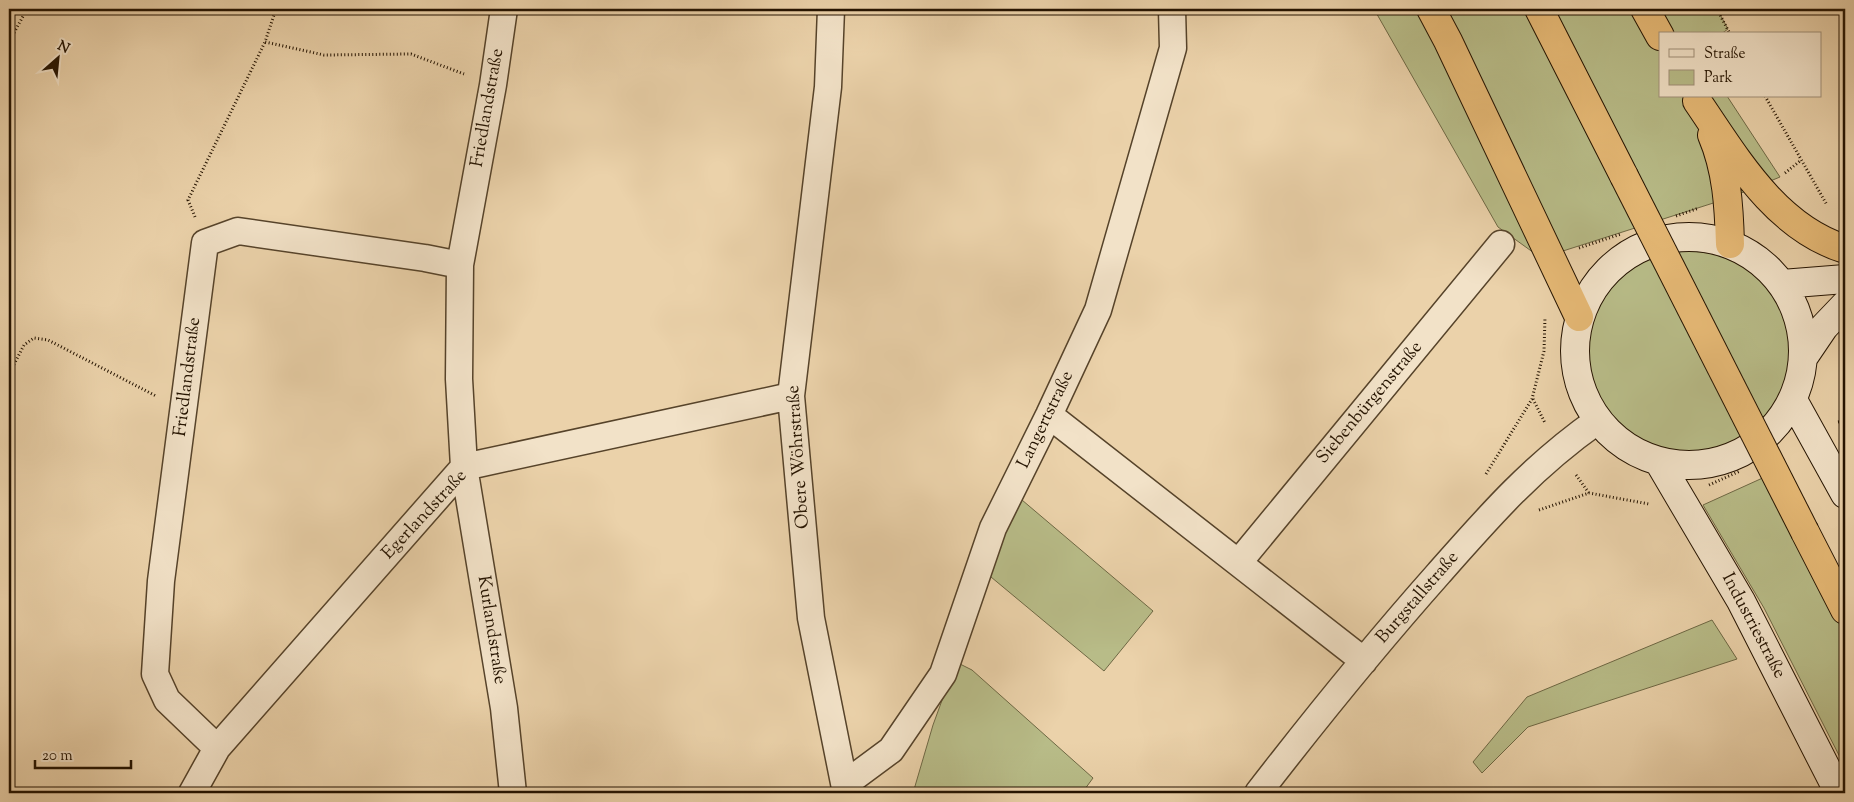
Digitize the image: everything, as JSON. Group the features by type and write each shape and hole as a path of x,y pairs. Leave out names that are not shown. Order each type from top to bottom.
{"highway":[{"path":"1431,9 1479,104 1578,317"},
{"path":"1539,9 1845,610"},
{"path":"1645,9 1659,34"},
{"path":"1695,98 1718,148 1729,198 1730,244"},
{"path":"1695,98 1756,185 1794,222 1826,243 1845,249"}],"main road":[{"path":"1693,236 1730,244 1759,260 1782,284 1799,319 1803,358 1800,380 1792,400 1775,427 1751,448 1729,458 1691,466 1659,462 1635,453 1614,439 1597,421 1580,389 1573,353 1578,317 1595,284 1622,257 1656,241 1693,236"},
{"path":"1782,284 1845,279"},
{"path":"1803,358 1824,327 1845,305"},
{"path":"1792,400 1845,494"},
{"name":"Industriestraße","path":"1659,462 1741,601 1839,793"}],"street":[{"name":"Friedlandstraße","path":"464,468 458,379 460,266 493,85 504,9"},
{"name":"Obere Wöhrstraße","path":"831,9 828,87 791,396 811,618 845,789"},
{"name":"Langertstraße","path":"845,789 891,750 943,674 993,528 1050,415 1098,310 1172,48 1172,9"},
{"path":"205,243 238,231 425,258 460,266"},
{"name":"Friedlandstraße","path":"205,243 162,581 155,674 168,700 217,748"},
{"name":"Siebenbürgenstraße","path":"1239,562 1502,244"},
{"name":"Egerlandstraße","path":"192,793 217,748 464,468 791,396"},
{"path":"1050,415 1364,660"},
{"name":"Burgstallstraße","path":"1258,793 1364,660 1516,488 1559,449 1597,421"},
{"name":"Kurlandstraße","path":"464,468 504,708 513,793"}],"path":[{"path":"9,42 27,9"},
{"path":"205,243 188,200 265,42 276,9"},
{"path":"1717,9 1729,32"},
{"path":"265,42 324,55 411,54 493,85"},
{"path":"1766,98 1800,161"},
{"path":"9,374 24,345 34,338 48,340 184,411"},
{"path":"1532,513 1589,493 1657,505 1680,498 1742,470"}],"green space":[{"path":"1374,9 1717,9 1728,29 1724,32 1659,32 1659,98 1728,98 1780,177 1729,198 1541,258 1498,227"},
{"path":"1679,249 1699,249 1719,253 1737,261 1754,272 1768,286 1779,303 1787,321 1791,351 1787,381 1779,399 1768,416 1754,430 1737,441 1719,449 1699,453 1679,453 1659,449 1641,441 1624,430 1610,416 1599,399 1591,381 1587,361 1587,341 1591,321 1599,303 1610,286 1624,272 1641,261 1659,253"},
{"path":"1767,476 1845,628 1845,767 1764,608 1703,505"},
{"path":"1022,500 1153,611 1104,671 985,572"},
{"path":"1712,620 1737,659 1528,727 1482,773 1473,762 1527,697"},
{"path":"956,662 972,670 1093,778 1082,793 913,793 933,725"}]}
